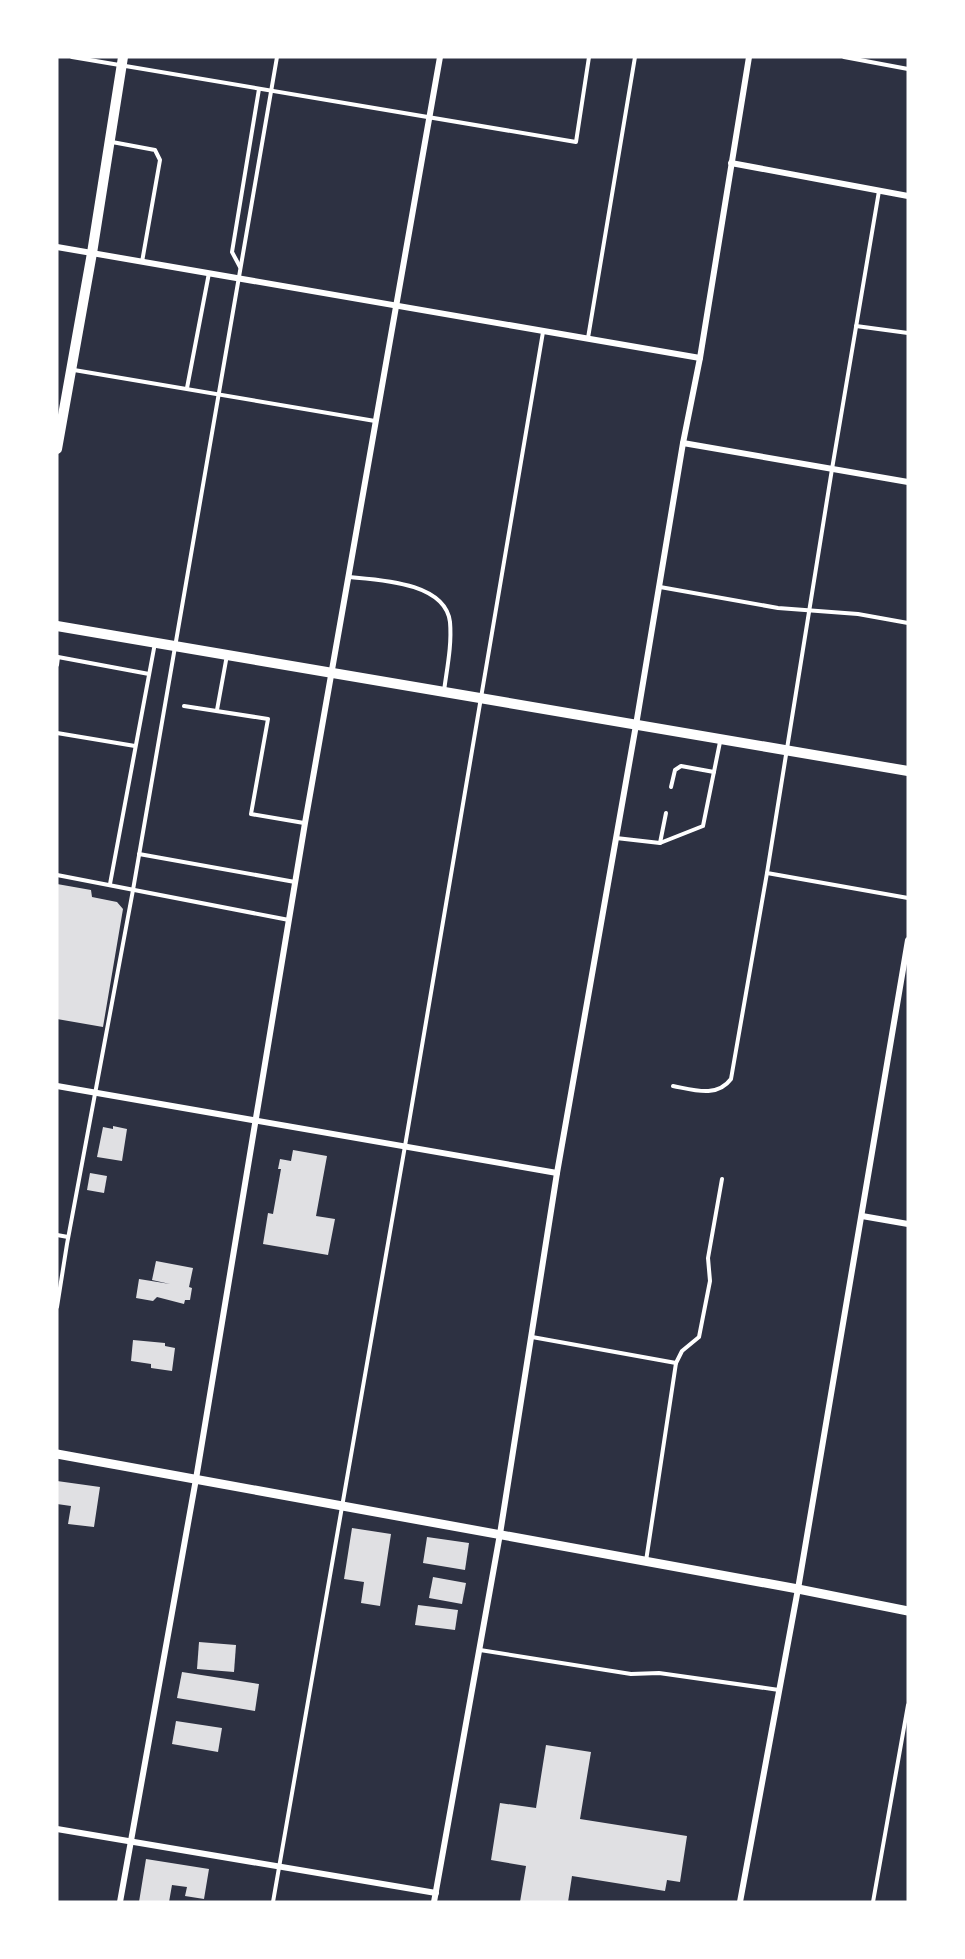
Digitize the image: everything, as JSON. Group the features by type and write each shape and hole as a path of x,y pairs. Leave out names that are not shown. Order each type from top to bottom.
{"main road":[{"path":"57,449 92,253 122,61"},
{"path":"57,626 908,771"}],"street":[{"path":"120,1902 196,1479 331,672 441,57"},
{"path":"434,1902 500,1534 557,1173 683,443 700,358 749,57"},
{"path":"731,163 908,196"},
{"path":"57,247 700,358"},
{"path":"683,443 908,482"},
{"path":"740,1902 798,1589 908,940"},
{"path":"57,1086 557,1173"},
{"path":"862,1216 908,1224"},
{"path":"57,1454 908,1611"},
{"path":"57,1829 436,1893"}],"lane":[{"path":"72,57 122,61 259,89 576,142 589,57"},
{"path":"57,1306 59,1284 133,890 277,57"},
{"path":"588,338 635,57"},
{"path":"844,57 908,69"},
{"path":"240,268 232,252 259,89"},
{"path":"110,142 155,150 160,160 142,261"},
{"path":"673,1086 706,1091 716,1090 725,1086 731,1079 788,751 808,610 879,191"},
{"path":"187,388 209,273"},
{"path":"856,326 908,333"},
{"path":"273,1902 405,1146 543,331"},
{"path":"71,369 375,421"},
{"path":"348,577 379,580 415,588 431,595 444,605 450,620 450,643 444,692"},
{"path":"659,586 778,608 858,614 908,623"},
{"path":"110,884 155,642"},
{"path":"217,710 227,655"},
{"path":"57,665 58,657 149,674"},
{"path":"184,706 268,719 251,814 305,823"},
{"path":"57,733 135,746"},
{"path":"616,838 660,843 703,826 720,739"},
{"path":"671,787 675,770 681,766 714,772"},
{"path":"660,843 666,813"},
{"path":"139,854 296,882"},
{"path":"767,873 908,898"},
{"path":"57,875 289,920"},
{"path":"646,1561 676,1363 682,1351 699,1336 710,1281 708,1258 722,1179"},
{"path":"57,1235 68,1237"},
{"path":"531,1337 676,1363"},
{"path":"479,1650 631,1674 659,1673 779,1690"},
{"path":"873,1902 908,1705"}],"building":[{"path":"57,884 91,890 92,897 117,902 123,909 103,1027 57,1019"},
{"path":"113,1126 127,1129 122,1161 97,1157 103,1127 113,1129"},
{"path":"293,1150 327,1156 316,1216 335,1219 328,1255 263,1244 268,1213 273,1214 281,1169 278,1169 280,1159 291,1161"},
{"path":"90,1173 107,1176 104,1193 87,1190"},
{"path":"156,1261 193,1268 189,1287 192,1288 190,1300 185,1300 184,1304 157,1297 153,1301 136,1298 139,1279 170,1284 152,1280"},
{"path":"133,1340 165,1343 165,1346 175,1348 172,1371 151,1368 151,1364 131,1361"},
{"path":"57,1481 100,1487 94,1527 68,1524 71,1506 57,1504"},
{"path":"352,1528 391,1534 380,1606 361,1603 364,1582 344,1579"},
{"path":"427,1537 469,1543 465,1570 423,1563"},
{"path":"433,1577 466,1583 462,1604 429,1598"},
{"path":"418,1605 458,1610 455,1630 415,1625"},
{"path":"199,1642 236,1645 234,1672 197,1669"},
{"path":"182,1672 259,1684 255,1711 177,1698"},
{"path":"176,1721 222,1728 218,1752 172,1744"},
{"path":"546,1745 591,1752 580,1819 687,1836 680,1882 667,1880 665,1891 572,1876 568,1902 520,1902 526,1866 491,1860 500,1803 536,1808"},
{"path":"146,1859 209,1869 204,1899 185,1896 187,1887 172,1885 169,1902 139,1902"}]}
